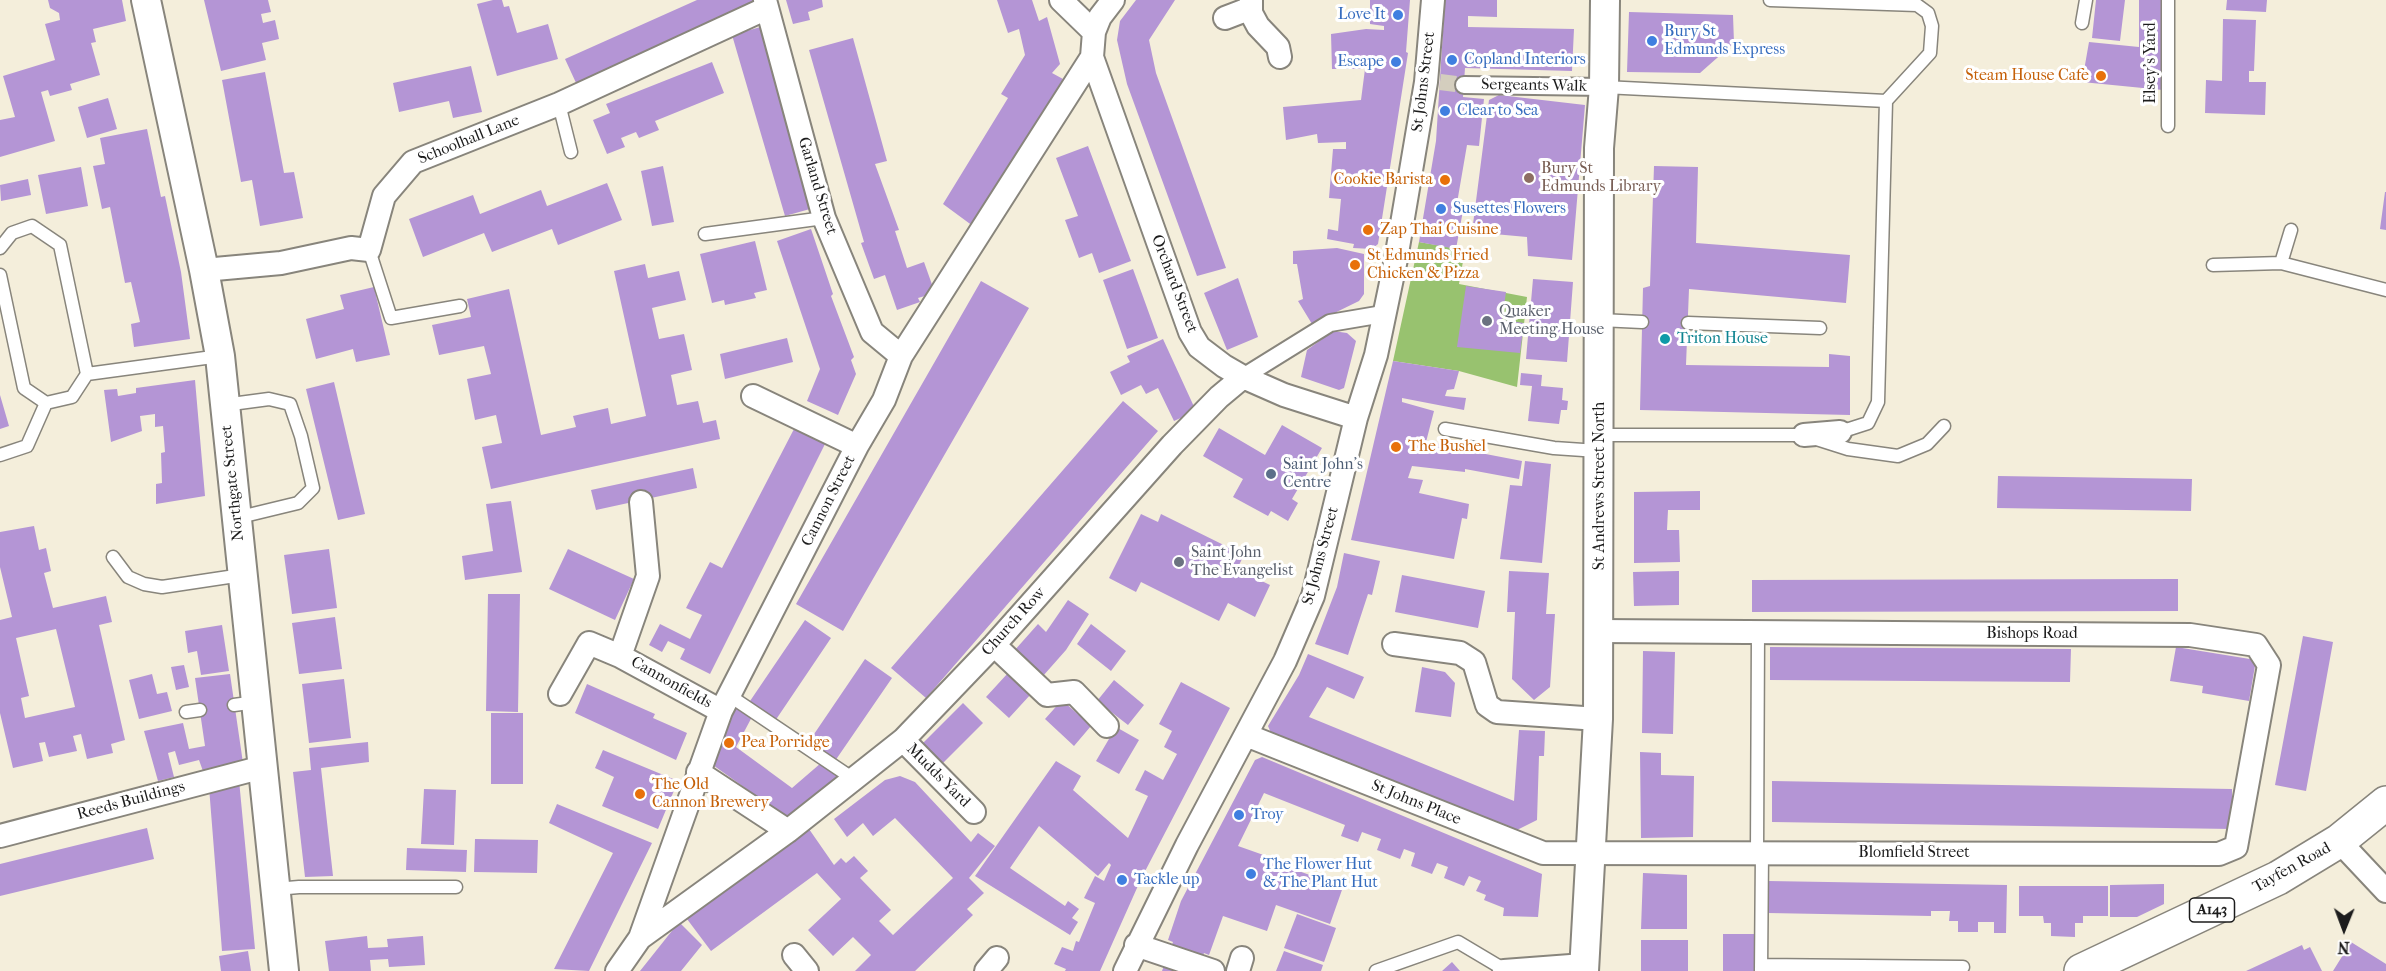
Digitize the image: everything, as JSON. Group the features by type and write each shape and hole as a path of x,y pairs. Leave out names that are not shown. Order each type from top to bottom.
{"main road":[{"name":"A143","path":"2339,841 2386,803"},
{"name":"Tayfen Road","path":"2081,971 2278,879 2339,841"}],"street":[{"name":"Northgate Street","path":"146,0 204,270 220,356 242,575 245,704 263,767 284,971"},
{"path":"1061,0 1094,32"},
{"path":"1092,57 1094,32 1100,17 1113,0"},
{"name":"St Johns Street","path":"1125,971 1136,945 1285,661 1313,596 1356,418 1377,355 1383,314 1433,82 1433,0"},
{"name":"St Andrews Street North","path":"1584,968 1598,719 1599,148 1604,87 1605,0"},
{"name":"Schoolhall Lane","path":"369,250 384,196 413,162 558,104 766,4"},
{"name":"Garland Street","path":"766,4 824,218 872,332 902,356"},
{"path":"1225,18 1251,4 1258,26 1278,47 1280,57"},
{"name":"Cannon Street","path":"617,971 640,938 698,772 726,704 857,446 884,400 902,356 1092,57"},
{"name":"Orchard Street","path":"1092,57 1190,332 1199,347 1224,366 1284,395 1356,418"},
{"name":"Sergeants Walk","path":"1464,85 1604,87"},
{"path":"204,270 281,263 351,248 369,250"},
{"name":"Church Row","path":"640,938 788,831 903,740 994,645 1172,445 1243,376 1330,323 1383,314"},
{"path":"753,396 857,446"},
{"path":"1804,435 1840,432"},
{"name":"Cannonfields","path":"620,656 648,576 641,502"},
{"name":"Bishops Road","path":"1599,631 2190,635 2256,645 2269,665 2236,847"},
{"name":"Cannonfields","path":"560,694 589,643 726,704"},
{"path":"1394,644 1460,653 1474,662 1487,705 1497,712 1598,719"},
{"path":"994,645 1047,695 1074,692 1107,726"},
{"name":"St Johns Place","path":"1246,735 1543,853 1590,854"},
{"name":"Mudds Yard","path":"903,740 974,812"},
{"name":"Reeds Buildings","path":"0,836 263,767"},
{"path":"698,772 788,831"},
{"path":"2339,841 2386,891"},
{"name":"Blomfield Street","path":"1590,854 1760,852 2219,854 2236,847"},
{"path":"1136,945 1213,971"},
{"path":"1505,970 1584,968"}],"lane":[{"path":"1770,0 1917,5 1928,13 1932,26 1930,53 1886,101 1878,402 1868,423 1840,432"},
{"path":"2082,23 2086,0"},
{"name":"Elsey's Yard","path":"2168,0 2168,126"},
{"path":"1604,87 1886,101"},
{"path":"558,104 571,152"},
{"path":"705,234 824,218"},
{"path":"0,248 12,233 32,226 60,245 87,374 72,397 46,403 24,388 0,275"},
{"path":"2281,263 2291,230"},
{"path":"369,250 391,318 460,306"},
{"path":"2214,265 2281,263 2386,290"},
{"path":"1600,320 1642,322"},
{"path":"1688,323 1820,328"},
{"path":"87,374 220,356"},
{"path":"224,405 269,399 290,404 302,436 313,488 298,503 236,518"},
{"path":"0,455 27,446 46,403"},
{"path":"1445,429 1554,448 1600,443 1804,435 1848,449 1898,456 1927,444 1944,426"},
{"path":"113,557 128,577 144,584 162,587 242,575"},
{"path":"1758,632 1761,968 1963,967"},
{"path":"726,704 855,780"},
{"path":"186,712 200,710"},
{"path":"276,889 299,886 456,888"},
{"path":"1376,971 1458,942 1505,970"}],"green space":[{"path":"1419,242 1465,250 1459,284 1527,297 1517,387 1459,371 1393,361"}],"building":[{"path":"48,0 122,0 126,21 93,29 96,42 91,43 100,75 70,84 72,90 50,96 48,90 41,92 55,141 0,157 0,120 15,117 3,76 55,60 45,24 60,20 59,13 50,8"},
{"path":"204,0 268,0 271,12 261,14 263,23 275,20 279,39 262,43 266,60 221,71"},
{"path":"502,0 504,7 509,6 517,33 548,24 558,59 497,76 477,4"},
{"path":"697,0 754,0 757,5 577,85 565,59"},
{"path":"786,0 822,0 823,7 808,12 810,20 793,24"},
{"path":"997,0 1032,0 1039,21 1047,17 1060,64 1052,73 1063,79 1039,118 1046,122 977,229 943,204 1008,98 1001,94 1025,55 1019,29 1008,33"},
{"path":"1136,0 1175,0 1149,40 1156,73 1226,268 1197,276 1127,84 1117,40 1120,21"},
{"path":"1370,0 1410,0 1406,52 1408,53 1378,244 1372,249 1353,248 1354,244 1327,239 1328,229 1338,231 1341,199 1329,198 1333,149 1346,149 1346,142 1318,143 1317,134 1286,140 1283,107 1361,100 1365,69 1332,69 1331,34 1366,29 1384,30 1384,26 1370,24"},
{"path":"1445,0 1497,0 1497,17 1468,16 1468,27 1574,29 1572,71 1465,68 1463,97 1484,99 1479,146 1467,145 1457,203 1464,205 1456,249 1419,242 1436,141"},
{"path":"2096,0 2125,0 2120,41 2092,38"},
{"path":"2139,0 2162,0 2163,90 2082,82 2089,42 2139,47"},
{"path":"2227,0 2267,0 2266,12 2226,10"},
{"path":"1629,12 1733,15 1734,43 1700,73 1627,72"},
{"path":"2223,19 2256,20 2254,71 2249,71 2249,82 2266,82 2265,115 2205,113 2206,80 2222,81"},
{"path":"764,26 817,207 785,216 732,35"},
{"path":"853,38 887,161 875,164 899,230 895,231 907,268 924,262 935,293 918,298 920,302 897,310 885,275 874,279 861,243 864,242 809,50"},
{"path":"712,62 724,93 655,121 659,130 639,138 636,132 621,138 625,147 607,154 593,120 610,113 606,104"},
{"path":"471,66 482,112 453,118 449,101 399,112 393,83"},
{"path":"265,72 284,173 294,172 303,218 260,226 252,180 241,182 222,80"},
{"name":"Bury St Edmunds Library","path":"1499,95 1585,105 1572,260 1528,256 1527,237 1472,232 1489,100"},
{"path":"108,98 117,129 87,138 78,107"},
{"path":"147,129 161,197 165,196 181,272 190,339 134,347 131,324 140,322 131,282 125,283 110,207 102,209 93,166 105,164 100,138"},
{"path":"1088,146 1131,261 1099,273 1092,253 1079,258 1065,220 1078,216 1056,158"},
{"path":"663,166 674,222 652,226 641,171"},
{"path":"1654,166 1698,167 1696,243 1850,255 1846,303 1689,289 1686,365 1829,367 1829,354 1850,356 1850,415 1640,410 1643,288 1650,286"},
{"path":"81,167 88,206 46,214 38,175"},
{"path":"28,179 31,195 1,201 0,185"},
{"path":"607,183 622,220 558,245 552,229 492,252 484,233 423,257 409,219 473,195 480,214 541,190 547,206"},
{"path":"2386,192 2386,230 2380,229"},
{"path":"811,229 833,294 831,296 854,357 851,360 856,374 838,415 807,401 820,369 777,241"},
{"path":"755,241 767,290 754,293 756,298 725,305 724,300 712,303 700,254"},
{"path":"1337,248 1364,254 1364,294 1359,301 1312,324 1298,301 1303,299 1297,264 1293,264 1293,251"},
{"path":"645,264 648,278 679,271 686,300 652,308 659,339 684,334 692,370 671,375 677,405 698,401 703,423 716,420 720,439 491,489 482,447 502,443 496,415 475,420 467,379 491,374 484,346 439,355 432,325 471,317 467,299 509,289 541,435 576,427 573,416 608,408 611,424 646,416 614,271"},
{"path":"1133,269 1158,338 1127,349 1103,280"},
{"path":"1238,278 1258,337 1227,350 1204,293"},
{"path":"1533,279 1573,282 1567,362 1526,359"},
{"path":"981,281 1029,308 843,631 796,604"},
{"name":"Quaker Meeting House","path":"1466,286 1506,292 1502,320 1524,323 1520,353 1457,347"},
{"path":"374,287 390,355 356,362 353,349 316,359 306,319 344,309 340,295"},
{"path":"1333,331 1347,333 1356,341 1344,388 1339,390 1301,377 1307,350"},
{"path":"787,338 793,362 725,379 720,354"},
{"path":"1163,339 1196,411 1174,421 1158,388 1146,394 1141,385 1121,395 1110,372 1130,362 1127,356"},
{"path":"1393,361 1459,371 1454,389 1447,390 1445,396 1466,398 1464,410 1402,398 1402,402 1434,411 1426,442 1471,448 1470,451 1522,461 1519,479 1465,469 1465,472 1412,466 1408,478 1423,480 1419,493 1469,504 1467,519 1462,518 1454,559 1351,540"},
{"path":"1521,373 1542,375 1541,386 1563,388 1562,400 1568,401 1567,410 1561,410 1559,424 1528,421 1532,386 1520,385"},
{"path":"195,380 205,496 156,504 156,484 162,483 161,453 165,452 163,426 155,427 155,414 140,416 142,431 111,442 104,390 117,389 118,396 136,393 136,388"},
{"path":"334,382 365,514 338,520 306,389"},
{"path":"0,395 9,426 0,429"},
{"path":"1123,401 1158,431 926,698 891,668"},
{"name":"Saint John's Centre","path":"1282,425 1322,448 1292,499 1298,503 1288,521 1271,511 1268,516 1233,497 1243,479 1203,456 1219,428 1265,455"},
{"path":"794,429 825,444 710,674 680,659 685,649 668,641 662,652 649,645 660,624 690,639 702,615 686,608 710,562 722,568"},
{"path":"1525,461 1551,464 1542,563 1500,559 1510,485 1522,486"},
{"path":"693,468 697,488 596,510 591,490"},
{"path":"1998,476 2192,479 2191,511 1997,508"},
{"path":"1700,491 1700,510 1668,510 1667,530 1679,530 1680,562 1634,563 1634,492"},
{"path":"511,501 522,572 465,580 462,556 493,551 486,504"},
{"name":"Saint John The Evangelist","path":"1141,514 1158,522 1161,514 1244,555 1237,569 1270,585 1255,617 1228,603 1219,621 1141,582 1136,592 1109,578"},
{"path":"34,526 39,550 46,548 51,571 44,573 53,608 106,596 112,622 99,625 125,740 111,744 113,753 87,759 81,734 73,736 77,751 49,757 45,742 39,743 43,761 13,768 0,713 0,620 12,617 0,567 0,532","holes":["56,629 75,707 25,718 21,698 29,696 16,638"]},
{"path":"329,549 337,608 292,614 284,555"},
{"path":"568,549 634,579 615,620 549,589"},
{"path":"1344,553 1380,561 1372,595 1368,594 1348,655 1315,644 1337,587"},
{"path":"1509,571 1549,573 1546,614 1555,614 1550,687 1534,700 1512,679 1515,612 1507,612"},
{"path":"1679,571 1679,605 1634,606 1633,572"},
{"path":"1402,575 1485,591 1478,628 1395,612"},
{"path":"2178,579 2178,611 1752,612 1752,580"},
{"path":"488,594 520,594 518,712 486,711"},
{"path":"1068,600 1089,614 1066,650 1043,676 1014,651 1038,624 1046,632"},
{"path":"335,617 342,669 299,674 292,623"},
{"path":"805,620 831,638 775,721 748,704"},
{"path":"1091,624 1126,651 1111,671 1077,644"},
{"path":"222,625 229,671 201,675 197,651 188,653 185,631"},
{"path":"2303,636 2333,642 2306,791 2275,785"},
{"path":"1770,647 2071,649 2070,682 1770,680"},
{"path":"2176,647 2256,660 2249,701 2202,693 2203,686 2170,681"},
{"path":"1643,651 1675,652 1673,734 1642,733"},
{"path":"1308,654 1364,677 1354,699 1327,687 1309,717 1514,801 1519,730 1545,731 1544,756 1539,756 1537,820 1515,831 1503,829 1271,733 1268,726 1299,675"},
{"path":"865,659 892,678 835,761 808,743"},
{"path":"184,665 189,687 176,690 171,667"},
{"path":"1422,667 1445,672 1455,683 1451,717 1415,712"},
{"path":"1008,673 1031,694 1009,718 986,697"},
{"path":"152,674 157,694 167,692 172,711 139,719 129,680"},
{"path":"230,674 243,763 204,774 199,760 179,765 175,751 168,753 174,777 158,781 144,731 183,723 189,749 205,746 195,678"},
{"path":"344,679 351,738 309,743 302,684"},
{"path":"1114,680 1144,705 1128,725 1097,701"},
{"path":"1181,682 1230,708 1141,879 1100,971 1065,971 1066,969 1054,964 1062,947 1073,951 1076,941 1079,942 1095,903 1084,898 1095,876 1104,881 1111,865 1109,863 1098,876 1039,826 1010,868 1065,906 1068,901 1079,909 1072,918 1078,922 1070,935 975,876 1056,761 1081,776 1073,790 1128,838 1148,796 1135,790 1145,770 1163,780 1177,754 1164,747 1172,731 1159,724"},
{"path":"587,684 655,714 653,718 687,733 676,760 575,713"},
{"path":"1062,700 1091,726 1074,746 1045,719"},
{"path":"963,703 983,723 941,765 921,745"},
{"path":"736,706 753,715 736,747 792,788 821,763 841,775 786,817 710,763"},
{"path":"491,713 523,713 523,784 491,784"},
{"path":"1116,727 1139,740 1119,774 1096,761"},
{"path":"368,742 369,762 321,768 333,876 305,877 293,772 311,770 309,748"},
{"name":"The Old Cannon Brewery","path":"603,750 678,781 658,829 602,806 614,777 595,768"},
{"path":"1640,752 1661,753 1661,775 1694,776 1693,837 1641,838"},
{"path":"1262,757 1542,874 1538,917 1503,916 1504,908 1484,900 1486,895 1476,891 1481,881 1469,876 1464,886 1444,878 1448,867 1437,863 1432,874 1411,866 1415,853 1404,849 1400,859 1377,850 1381,839 1362,832 1358,842 1341,836 1345,825 1264,793 1238,846 1272,858 1271,861 1343,887 1330,924 1276,905 1267,931 1223,916 1209,955 1204,953 1197,971 1162,971 1173,942 1168,940 1181,901 1255,760"},
{"path":"900,776 915,782 971,842 978,833 995,846 969,878 984,893 967,909 973,915 915,971 855,971 871,955 853,937 833,956 808,930 841,899 817,873 711,951 687,919 809,829 834,865 841,858 846,863 854,856 868,871 860,878 891,910 879,921 893,935 953,878 895,818 873,836 863,823 847,837 834,819 885,780"},
{"path":"239,780 255,949 222,951 209,787"},
{"path":"1772,781 2232,789 2232,829 1772,822"},
{"path":"424,789 456,790 454,845 421,844"},
{"path":"557,804 652,843 589,971 554,969 613,853 549,823"},
{"path":"147,828 154,859 0,896 0,864"},
{"path":"475,839 538,840 537,873 474,872"},
{"path":"407,848 467,850 466,872 406,870"},
{"path":"1643,873 1687,875 1687,929 1641,929"},
{"path":"1768,881 2007,885 2006,933 1994,933 1994,922 1978,922 1978,932 1958,932 1958,921 1949,921 1950,911 1931,911 1931,916 1768,913"},
{"path":"2164,884 2164,904 2137,917 2110,917 2110,885"},
{"path":"2019,886 2108,886 2108,916 2083,916 2083,923 2075,923 2075,937 2051,936 2051,923 2044,923 2043,916 2019,916"},
{"path":"1297,914 1336,928 1324,962 1284,948"},
{"path":"679,922 702,945 681,971 640,971"},
{"path":"1723,934 1756,934 1756,971 1723,971"},
{"path":"367,936 368,948 388,947 387,939 423,936 425,965 389,967 388,959 370,960 371,971 329,971 325,941"},
{"path":"1641,940 1688,940 1688,971 1641,971"},
{"path":"2351,942 2386,964 2386,971 2333,971"},
{"path":"2302,945 2304,950 2310,947 2322,971 2246,971"},
{"path":"248,951 251,971 221,971 219,956"},
{"path":"1284,951 1323,965 1321,971 1276,971"},
{"path":"1452,962 1460,971 1442,971"}],"tunnel":[{"path":"1440,82 1464,85"}],"place":[{"name":"Love It","path":"1398,15"},
{"name":"Bury St Edmunds Express","path":"1652,41"},
{"name":"Copland Interiors","path":"1452,60"},
{"name":"Escape","path":"1396,62"},
{"name":"Steam House Cafe","path":"2101,76"},
{"name":"Clear to Sea","path":"1445,111"},
{"name":"Bury St Edmunds Library","path":"1529,178"},
{"name":"Cookie Barista","path":"1445,180"},
{"name":"Susettes Flowers","path":"1441,209"},
{"name":"Zap Thai Cuisine","path":"1368,230"},
{"name":"St Edmunds Fried Chicken & Pizza","path":"1355,265"},
{"name":"Quaker Meeting House","path":"1487,321"},
{"name":"Triton House","path":"1665,339"},
{"name":"The Bushel","path":"1396,447"},
{"name":"Saint John's Centre","path":"1271,474"},
{"name":"Saint John The Evangelist","path":"1179,562"},
{"name":"Pea Porridge","path":"729,743"},
{"name":"The Old Cannon Brewery","path":"640,794"},
{"name":"Troy","path":"1239,815"},
{"name":"The Flower Hut & The Plant Hut","path":"1251,874"},
{"name":"Tackle up","path":"1122,880"}]}
